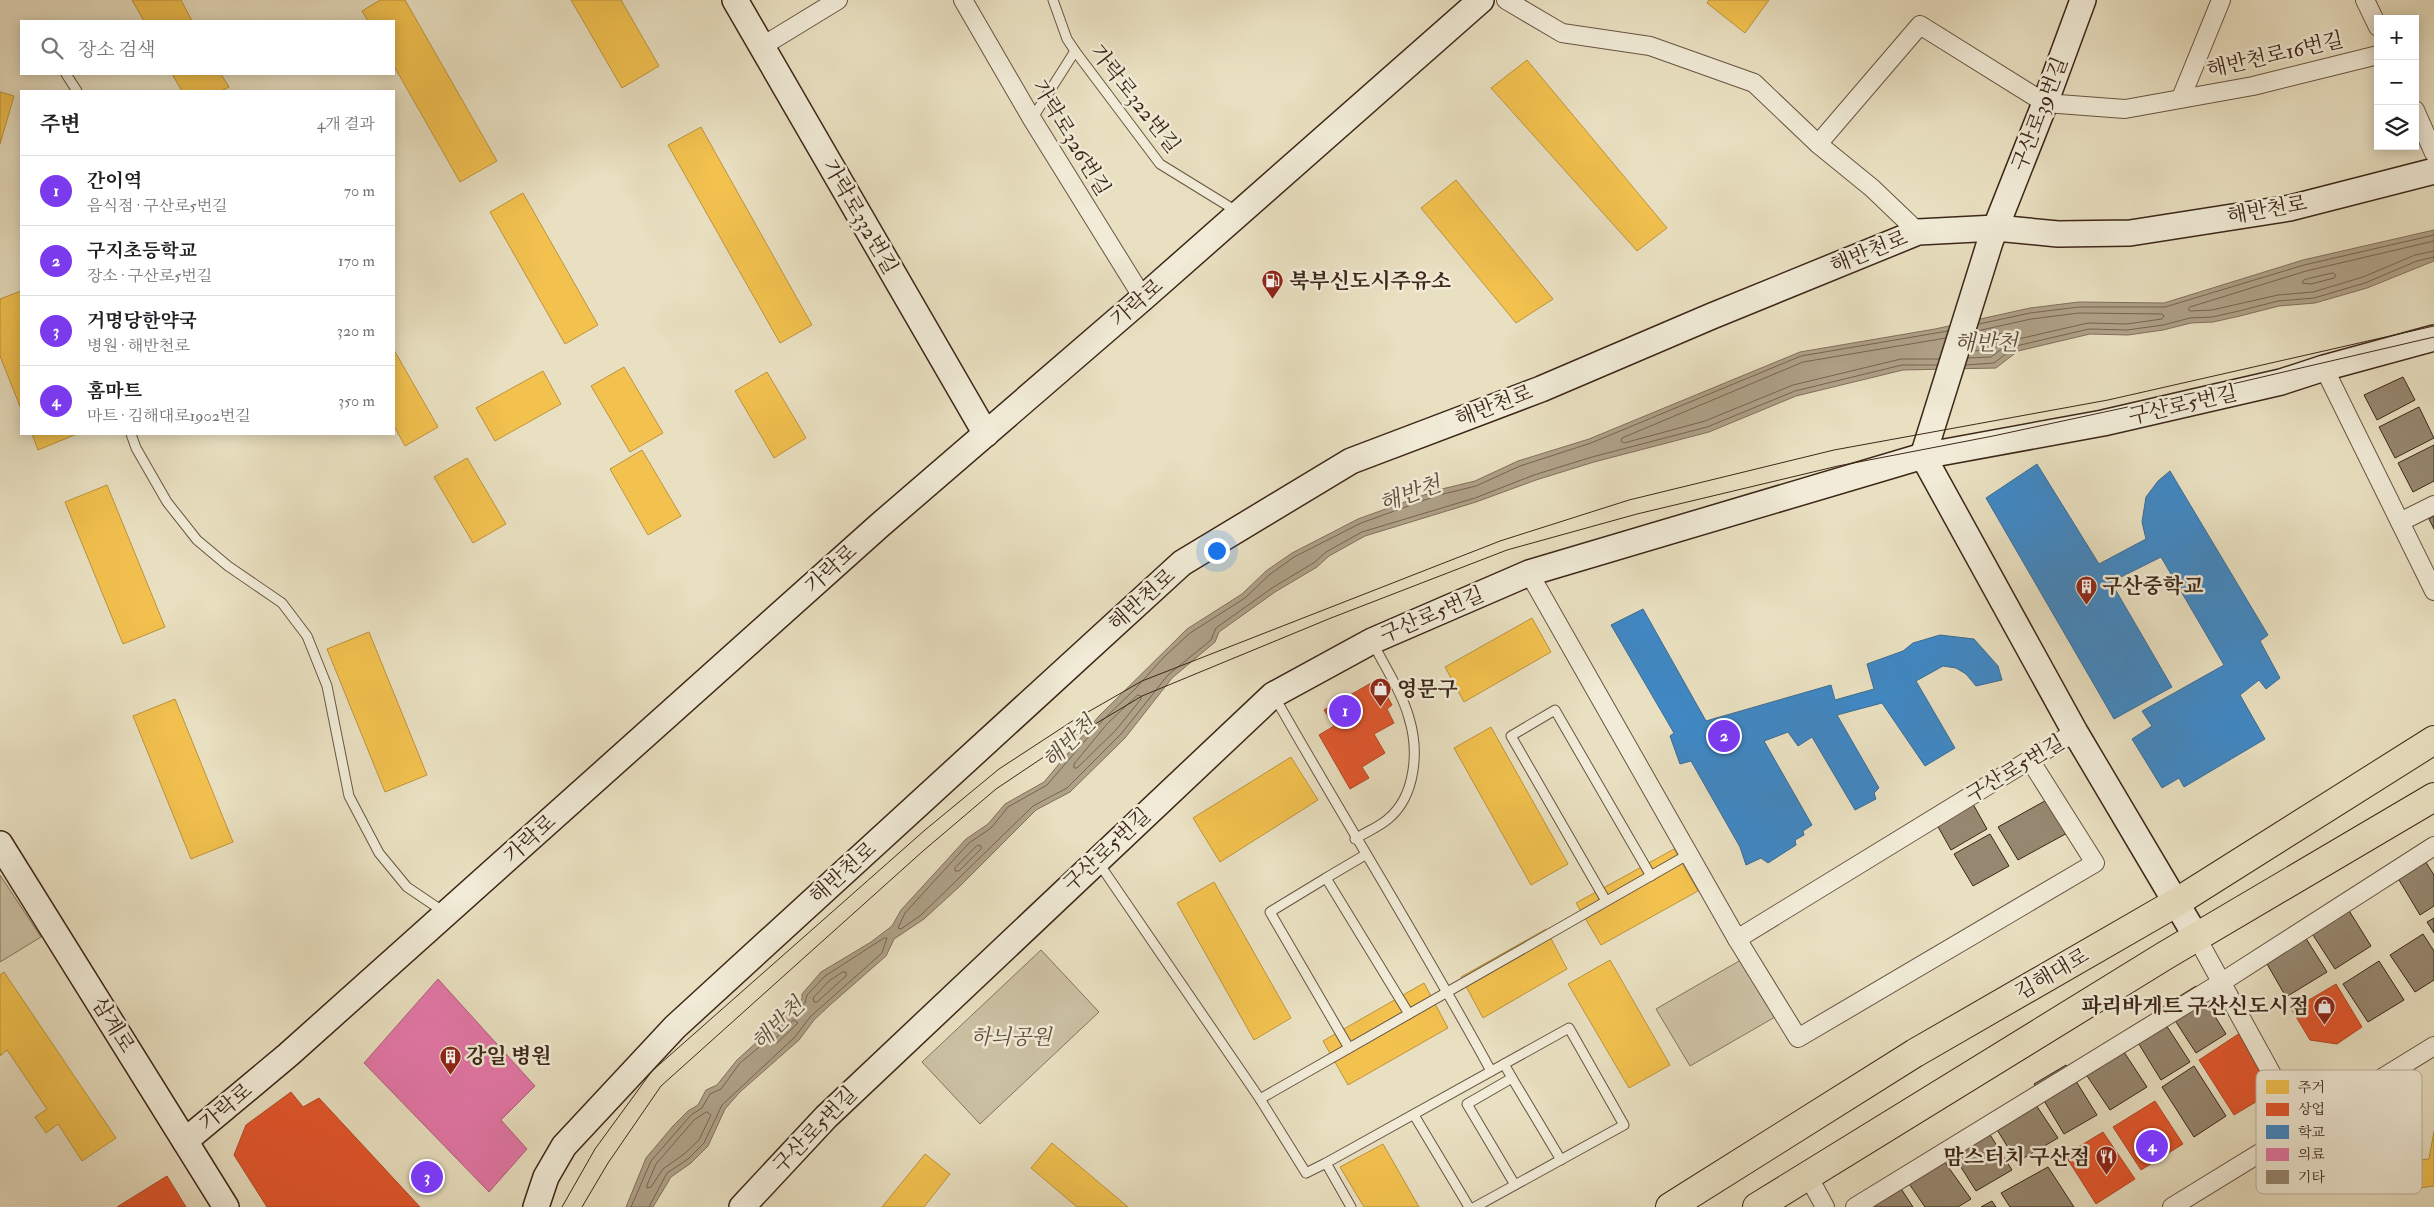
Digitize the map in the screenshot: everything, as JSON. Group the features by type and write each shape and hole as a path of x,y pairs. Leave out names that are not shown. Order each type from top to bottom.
{"main road":[{"name":"김해대로","path":"1670,1207 1915,1053 2177,902 2434,740"},
{"name":"김해대로","path":"1757,1207 1807,1174 2196,938 2434,797"}],"street":[{"path":"761,47 838,0"},
{"name":"가락로326번길","path":"963,0 1032,119 1143,298"},
{"name":"가락로","path":"185,1141 288,1055 880,525 1143,298 1481,0"},
{"name":"해반천로","path":"1506,0 1562,33 1650,46 1754,83 1818,144 1872,188 1918,232"},
{"name":"구산로39번길","path":"1923,456 1993,235 2083,0"},
{"name":"해반천로16번길","path":"2181,98 2221,0"},
{"path":"2365,0 2374,19"},
{"name":"가락로332번길","path":"741,4 761,47 986,434"},
{"path":"1818,144 1920,25 2045,103"},
{"name":"해반천로16번길","path":"2045,103 2125,109 2253,86 2374,56"},
{"path":"2419,119 2434,153"},
{"name":"해반천로","path":"536,1207 546,1177 564,1146 579,1127 675,1027 1182,563 1351,461 1541,389 1712,316 1918,232 1993,235 2130,233 2290,208 2434,171"},
{"name":"구산로5번길","path":"742,1207 826,1117 1096,860 1273,695 1372,641 1529,573 1923,456 2103,424 2281,382 2324,368 2434,338"},
{"path":"2324,368 2434,591"},
{"name":"구산로5번길","path":"1737,939 2074,732 1923,456"},
{"path":"2400,522 2434,505"},
{"path":"1529,573 1737,939 1798,1038 2095,862 2030,760"},
{"path":"2074,732 2177,902 2270,1070"},
{"name":"삼계로","path":"0,844 226,1207"},
{"path":"1855,1207 2222,982 2434,846"},
{"path":"2395,1070 2434,1046"},
{"path":"2172,1207 2256,1155"},
{"path":"1807,1174 1825,1207"}],"lane":[{"name":"가락로322번길","path":"1053,0 1068,39 1075,51 1160,164 1240,213"},
{"path":"1032,119 1075,51"},
{"path":"67,75 76,90"},
{"path":"131,435 136,448 167,502 197,540 228,566 282,603 307,636 327,686 348,796 379,853 407,887 446,913"},
{"path":"1355,839 1388,819 1402,804 1412,778 1414,752 1409,718 1372,641"},
{"path":"1273,695 1355,839 1448,992 1491,1071"},
{"path":"1606,901 1511,736 1554,710 1651,876"},
{"path":"1260,1099 1689,854"},
{"path":"1349,1048 1270,912 1365,855"},
{"path":"1096,860 1260,1099 1306,1173 1569,1028 1624,1125 1475,1207"},
{"path":"1326,878 1409,1014"},
{"path":"1504,1064 1561,1160"},
{"path":"1512,1078 1467,1104 1515,1185"},
{"path":"1414,1114 1469,1207"},
{"path":"1326,1163 1351,1207"}],"green space":[{"path":"0,875 41,937 0,962"},
{"name":"하늬공원","path":"1041,950 1099,1012 980,1124 922,1062"},
{"path":"1746,957 1782,1013 1690,1066 1656,1009"}],"water":[{"name":"해반천","path":"2434,230 2434,261 2367,288 2315,303 2279,306 2213,322 2191,323 2163,330 2128,335 2090,334 2018,351 1996,368 1903,370 1796,396 1709,432 1594,462 1536,480 1476,502 1365,536 1329,556 1317,567 1275,592 1219,632 1215,642 1172,678 1125,738 1070,792 1036,810 924,919 894,939 886,956 830,1005 814,1020 799,1040 740,1092 725,1109 708,1146 691,1163 671,1177 653,1207 626,1207 646,1158 673,1126 688,1111 698,1105 706,1090 717,1085 737,1060 759,1040 777,1019 802,999 802,994 821,972 871,942 892,926 901,910 966,839 988,824 1005,804 1044,782 1099,716 1187,629 1242,594 1266,571 1292,553 1358,519 1438,490 1475,481 1518,461 1589,439 1800,352 1935,329 2030,308 2079,302 2164,303 2303,260"}],"building: 주거":[{"path":"132,0 181,0 191,20 143,20"},
{"path":"380,0 405,0 497,161 460,182 395,68 395,20 367,20 362,11"},
{"path":"571,0 621,0 659,66 622,88"},
{"path":"1709,0 1769,0 1745,33 1707,3"},
{"path":"1527,60 1667,228 1637,251 1491,88"},
{"path":"173,75 222,75 229,87 223,90 181,90"},
{"path":"0,92 14,96 0,144"},
{"path":"701,127 812,325 780,343 668,145"},
{"path":"1456,180 1553,299 1516,323 1421,208"},
{"path":"523,193 598,325 565,344 490,212"},
{"path":"20,291 20,406 0,356 0,299"},
{"path":"395,352 438,427 405,446 395,428"},
{"path":"624,367 663,433 630,452 591,386"},
{"path":"543,371 561,404 495,441 476,408"},
{"path":"767,372 806,438 774,458 735,391"},
{"path":"32,435 75,435 38,450"},
{"path":"642,450 681,516 648,535 610,469"},
{"path":"467,458 506,524 473,543 434,477"},
{"path":"107,485 165,627 123,644 65,502"},
{"path":"1532,618 1551,652 1464,702 1445,667"},
{"path":"369,632 427,775 385,792 327,649"},
{"path":"175,699 233,842 191,859 133,716"},
{"path":"1491,727 1568,864 1531,885 1454,748"},
{"path":"1291,757 1318,800 1220,862 1193,818"},
{"path":"1674,849 1698,891 1601,945 1576,903"},
{"path":"1214,882 1291,1018 1254,1040 1177,903"},
{"path":"1546,929 1567,969 1483,1018 1461,977"},
{"path":"1610,960 1670,1065 1629,1088 1568,984"},
{"path":"4,972 116,1138 82,1161 58,1124 46,1133 35,1117 47,1109 7,1050 0,1056 0,975"},
{"path":"1424,983 1448,1028 1348,1085 1323,1041"},
{"path":"2434,1131 2434,1186 2422,1188 2422,1160 2429,1159"},
{"path":"1052,1143 1128,1207 1077,1207 1031,1168"},
{"path":"1383,1144 1419,1207 1364,1207 1340,1167"},
{"path":"925,1154 950,1174 924,1207 882,1207"}],"building: 상업":[{"path":"1379,681 1392,705 1387,709 1394,723 1374,734 1385,753 1362,767 1369,778 1350,789 1319,735 1334,726 1324,710 1371,683 1373,685"},
{"path":"2336,984 2362,1027 2337,1044 2310,1040 2292,1010"},
{"path":"2243,1031 2267,1068 2266,1070 2256,1070 2256,1102 2234,1115 2199,1060"},
{"path":"291,1092 303,1107 319,1098 420,1207 267,1207 234,1155 246,1125"},
{"path":"2155,1101 2183,1144 2141,1170 2113,1127"},
{"path":"2103,1132 2135,1179 2096,1204 2065,1155"},
{"path":"167,1176 186,1207 117,1207"}],"building: 학교":[{"name":"구산중학교","path":"2037,464 2099,564 2146,539 2142,522 2146,497 2158,481 2170,471 2268,635 2260,641 2280,678 2266,689 2259,680 2240,695 2265,739 2184,787 2179,778 2162,788 2132,739 2152,726 2142,711 2224,665 2161,557 2111,582 2172,687 2114,719 1986,498"},
{"path":"1643,609 1706,721 1831,685 1835,700 1874,689 1867,664 1903,651 1913,643 1940,635 1974,639 1998,666 2002,680 1976,686 1966,674 1956,668 1943,666 1916,681 1955,748 1925,766 1882,703 1837,715 1879,788 1874,793 1876,799 1855,810 1812,737 1798,746 1788,732 1764,741 1812,825 1803,831 1804,835 1795,840 1796,845 1768,863 1761,858 1746,865 1740,847 1691,761 1680,764 1670,736 1674,733 1611,625"}],"building: 의료":[{"name":"강일 병원","path":"438,979 535,1086 501,1120 527,1149 489,1192 364,1063"}],"building: 기타":[{"path":"2403,377 2415,400 2377,420 2364,395"},
{"path":"2419,407 2434,438 2395,458 2379,427"},
{"path":"2434,445 2434,481 2413,492 2398,463"},
{"path":"2434,516 2434,529 2429,519"},
{"path":"1968,795 1987,829 1951,850 1932,816"},
{"path":"2052,797 2071,831 2018,860 1998,827"},
{"path":"1990,834 2009,866 1973,886 1954,854"},
{"path":"2420,853 2434,875 2434,906 2420,915 2393,870"},
{"path":"2348,909 2371,946 2335,969 2311,932"},
{"path":"2434,918 2434,933 2427,922"},
{"path":"2302,932 2327,972 2286,997 2263,957"},
{"path":"2423,934 2434,951 2434,980 2415,992 2390,955"},
{"path":"2379,961 2404,1000 2368,1022 2343,984"},
{"path":"2196,986 2226,1034 2196,1053 2165,1005"},
{"path":"2157,1011 2190,1062 2161,1080 2129,1028"},
{"path":"2120,1046 2147,1087 2110,1110 2083,1070"},
{"path":"2066,1065 2097,1115 2064,1134 2034,1084"},
{"path":"2194,1066 2226,1116 2194,1137 2162,1087"},
{"path":"2030,1096 2058,1138 2017,1162 1991,1120"},
{"path":"1984,1125 2012,1170 1976,1191 1947,1145"},
{"path":"1939,1154 1971,1199 1958,1207 1925,1207 1903,1175"},
{"path":"2048,1167 2074,1207 2010,1207 2001,1193"},
{"path":"1898,1184 1913,1207 1867,1207"},
{"path":"1992,1201 1996,1207 1981,1207"}],"tram line":[{"path":"562,1207 595,1149 652,1071 925,830 999,769 1074,720 1142,681 1500,541 1629,500 1834,450 2108,400 2434,326"},
{"path":"582,1207 608,1163 661,1086 923,851 996,789 1075,736 1142,696 1331,618 1507,550 1637,514 1838,466 1993,436 2202,391 2434,337"}],"place":[{"name":"북부신도시주유소","path":"1273,300"},
{"name":"구산중학교","path":"2086,605"},
{"name":"영문구","path":"1381,708"},
{"name":"간이역","path":"1345,711"},
{"name":"구지초등학교","path":"1724,736"},
{"name":"파리바게트 구산신도시점","path":"2325,1025"},
{"name":"강일 병원","path":"450,1075"},
{"name":"홈마트","path":"2152,1146"},
{"name":"맘스터치 구산점","path":"2106,1176"},
{"name":"거명당한약국","path":"427,1177"}]}
